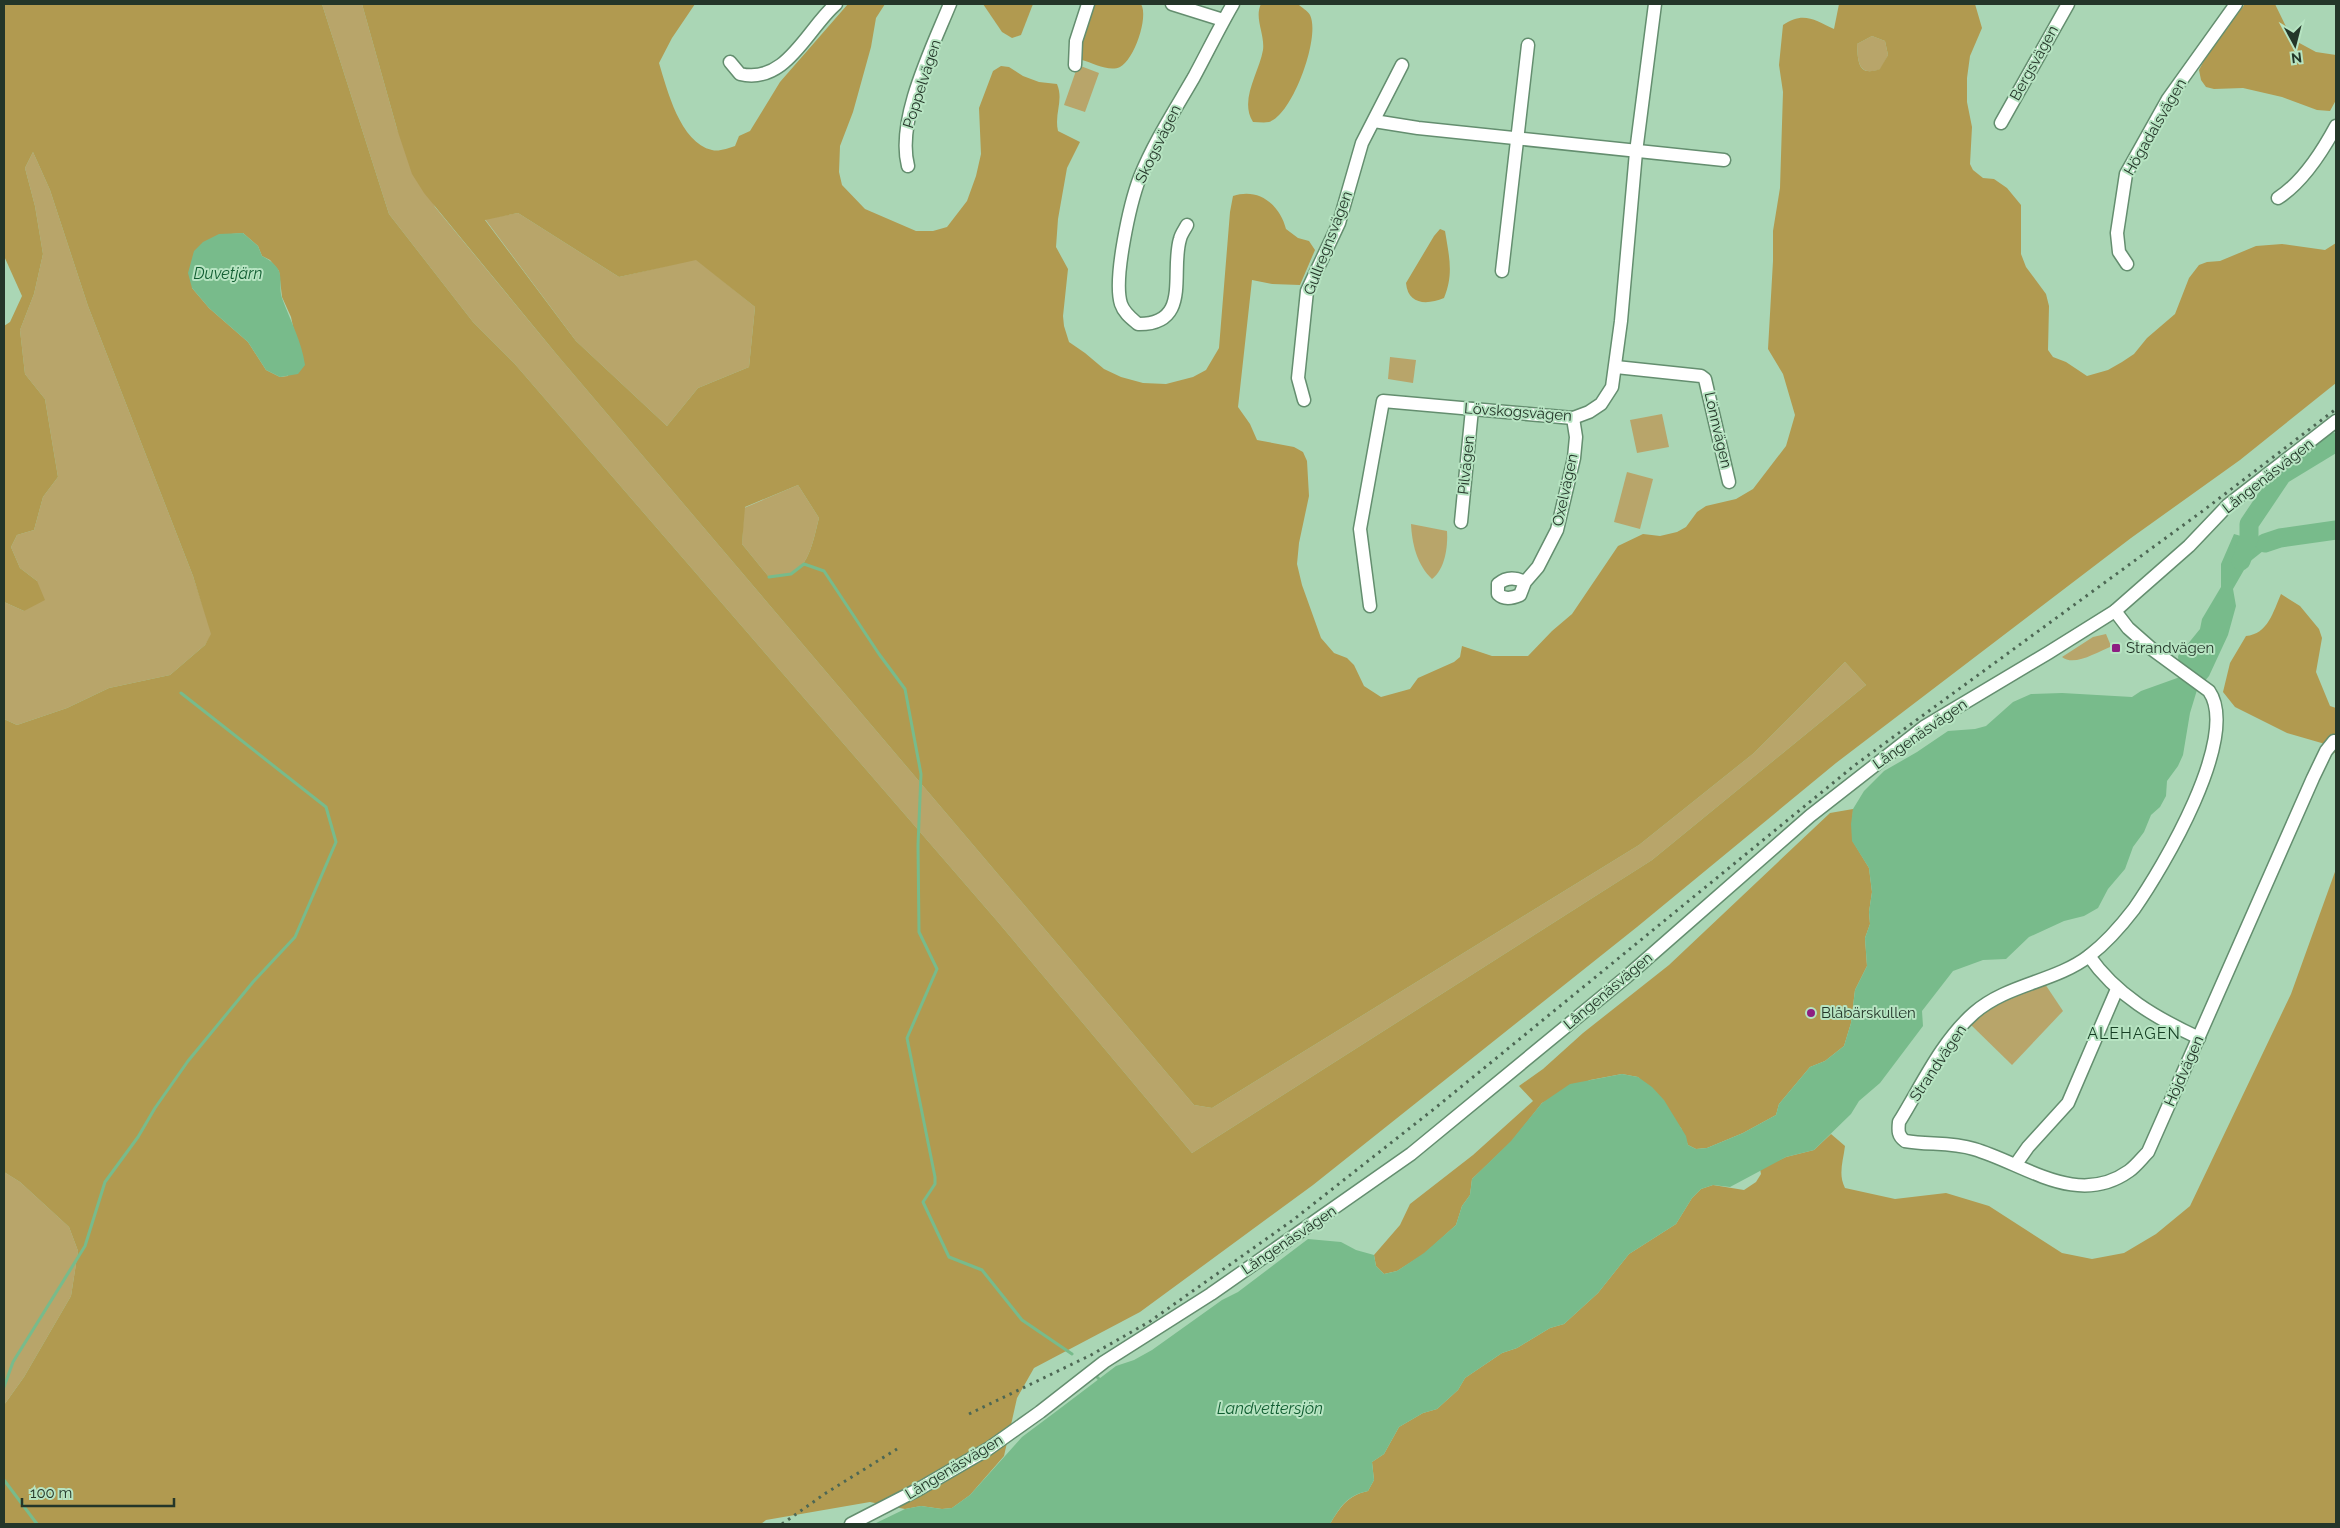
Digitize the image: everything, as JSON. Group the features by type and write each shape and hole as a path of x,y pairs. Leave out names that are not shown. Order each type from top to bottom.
{"street":[{"path":"730,62 740,74 755,76 769,73 793,54 825,13 836,4"},
{"name":"Poppelvägen","path":"908,166 905,153 906,125 916,93 950,4"},
{"path":"1075,65 1076,41 1088,4"},
{"path":"1172,4 1223,20"},
{"name":"Skogsvägen","path":"1187,225 1180,238 1174,306 1163,319 1148,324 1138,324 1123,309 1120,296 1124,241 1140,176 1175,107 1200,66 1233,4"},
{"name":"Lövskogsvägen","path":"1370,606 1360,529 1383,401 1573,418 1589,412 1606,398 1612,387 1616,367 1636,152 1656,4"},
{"name":"Bergsvägen","path":"2001,123 2068,4"},
{"name":"Högadalsvägen","path":"2127,264 2119,252 2117,233 2126,174 2168,99 2236,4"},
{"path":"1502,271 1528,45"},
{"name":"Gullregnsvägen","path":"1304,400 1298,378 1307,290 1339,223 1362,143 1402,65"},
{"path":"1374,120 1418,128 1724,160"},
{"path":"2278,198 2290,190 2310,166 2328,142 2336,126"},
{"name":"Lönnvägen","path":"1616,367 1701,376 1705,379 1729,482"},
{"name":"Pilvägen","path":"1461,522 1472,409"},
{"name":"Oxelvägen","path":"1525,582 1538,567 1557,530 1574,458 1576,437 1573,418"},
{"name":"Långenäsvägen","path":"851,1524 919,1489 988,1449 1040,1412 1104,1362 1191,1308 1296,1233 1368,1186 1411,1154 1579,1016 1810,816 1896,748 1954,708 2048,653 2115,610 2182,552 2228,505 2336,421"},
{"name":"Strandvägen","path":"1898,1132 1899,1122 1943,1050 1975,1012 2006,993 2071,966 2089,956 2117,930 2150,884 2199,791 2216,736 2214,698 2202,686 2136,636 2115,610"},
{"name":"Höjdvägen","path":"1898,1132 1900,1138 1905,1141 1966,1147 2016,1164 2060,1184 2084,1187 2110,1181 2130,1170 2148,1152 2317,769 2326,751 2334,741"},
{"path":"2089,956 2116,989 2174,1026 2199,1038"},
{"path":"2016,1164 2028,1147 2068,1103 2094,1047 2116,989"}],"shaded area":[{"path":"4,4 322,4 389,214 473,322 514,363 998,922 1192,1153 1652,860 1866,685 1845,662 1754,753 1639,845 1212,1108 1194,1105 558,356 424,193 412,174 397,129 362,4 695,4 672,38 659,63 676,114 691,137 701,145 712,150 724,150 735,146 739,136 750,131 780,82 848,4 885,4 876,18 871,47 853,112 840,146 839,172 842,185 865,209 916,231 933,231 947,227 967,201 981,154 979,108 993,71 1001,66 1009,67 1023,76 1039,82 1057,84 1060,96 1057,118 1058,131 1080,142 1067,168 1058,219 1056,247 1068,269 1063,316 1064,326 1069,342 1104,369 1121,377 1143,383 1166,384 1193,377 1206,370 1219,348 1230,212 1233,196 1251,194 1267,200 1279,212 1286,229 1298,238 1309,241 1315,250 1300,285 1272,284 1252,280 1238,407 1250,424 1257,440 1294,447 1303,452 1307,461 1309,496 1299,543 1297,564 1302,585 1321,638 1334,653 1347,658 1354,665 1364,686 1381,697 1410,689 1418,678 1454,662 1460,657 1462,646 1492,656 1528,656 1552,631 1572,614 1618,546 1643,534 1660,536 1677,532 1686,527 1697,512 1706,506 1736,499 1753,489 1786,446 1795,415 1783,374 1768,349 1773,231 1780,188 1783,92 1779,65 1783,25 1797,18 1809,18 1834,29 1839,4 1975,4 1982,28 1970,56 1967,78 1967,102 1972,127 1970,164 1973,170 1983,178 1994,179 2007,188 2021,205 2021,254 2026,267 2046,294 2049,306 2048,350 2053,357 2066,362 2087,376 2108,370 2134,354 2147,338 2175,314 2189,278 2199,265 2220,261 2256,246 2282,244 2325,250 2336,243 2336,383 2240,460 2131,538 1836,763 1637,927 1313,1185 1140,1312 1034,1368 1017,1398 1004,1456 970,1495 952,1508 942,1509 921,1506 905,1509 870,1502 766,1520 761,1524 4,1524 4,1405 24,1377 71,1296 78,1251 69,1227 20,1182 4,1172 4,719 17,725 67,708 109,688 170,675 205,645 211,634 193,576 88,306 50,190 33,152 25,168 35,206 43,254 34,294 20,330 25,374 45,399 58,477 43,497 34,530 17,535 11,547 20,568 37,581 45,600 24,611 4,602 4,326 10,322 22,296 4,256","holes":["1872,36 1885,41 1888,55 1880,69 1873,71 1863,69 1859,62 1857,44","518,213 619,277 696,260 755,307 749,367 698,388 667,426 576,341 485,220","243,233 258,246 262,256 270,260 279,271 282,297 291,317 294,331 288,376 280,377 266,370 248,342 209,308 192,288 231,234","798,485 819,518 810,550 802,565 796,571 787,575 769,577 742,544 745,507"]},
{"path":"322,4 362,4 397,129 435,207 558,356 1194,1105 1212,1108 1639,845 1754,753 1845,662 1866,685 1652,860 1192,1153 998,922 514,363 473,322 389,214"},
{"path":"983,4 1033,4 1021,35 1012,38 1002,32"},
{"path":"1092,4 1141,4 1143,18 1139,38 1130,56 1120,67 1106,68 1082,60 1080,47"},
{"path":"1261,4 1298,4 1310,15 1312,26 1308,57 1287,106 1278,117 1269,122 1253,122 1249,114 1248,105 1251,86 1263,50 1263,38 1259,20"},
{"path":"2245,4 2275,4 2292,39 2316,52 2336,55 2336,100 2330,111 2317,110 2282,97 2243,88 2214,89 2206,87 2201,80 2199,70 2210,49"},
{"path":"1872,36 1885,41 1888,55 1881,69 1868,71 1859,62 1857,44"},
{"path":"1078,65 1099,73 1085,112 1064,105"},
{"path":"33,152 50,190 88,306 193,576 212,634 205,645 170,675 109,688 67,708 17,725 4,719 4,602 24,611 37,581 20,568 11,547 17,535 34,530 43,497 58,477 45,399 25,374 20,330 34,294 43,254 35,206 25,168"},
{"path":"518,213 619,277 696,259 755,307 749,367 698,388 667,426 576,341 485,219"},
{"path":"1440,229 1445,231 1449,257 1450,273 1447,289 1444,298 1431,302 1419,301 1410,296 1406,283"},
{"path":"1390,357 1416,360 1413,383 1388,379"},
{"path":"1662,414 1669,447 1637,453 1630,420"},
{"path":"1627,472 1653,479 1640,529 1614,522"},
{"path":"798,485 819,518 813,542 802,565 796,571 787,575 769,577 742,544 744,508"},
{"path":"1411,524 1447,531 1447,544 1443,564 1432,579 1416,554"},
{"path":"2281,594 2300,606 2319,629 2322,638 2316,672 2330,706 2336,708 2336,754 2325,744 2287,733 2235,707 2223,692 2230,663 2246,636 2265,627"},
{"path":"2106,634 2110,647 2079,660 2067,660 2062,657 2093,637"},
{"path":"1853,809 1852,840 1869,868 1872,892 1869,912 1870,924 1865,938 1867,966 1855,990 1851,1023 1844,1046 1825,1061 1810,1067 1779,1104 1776,1115 1743,1133 1707,1148 1696,1149 1688,1145 1681,1128 1638,1077 1622,1074 1590,1080 1542,1103 1511,1142 1472,1179 1470,1195 1462,1206 1456,1225 1424,1254 1397,1271 1384,1274 1376,1266 1374,1255 1400,1225 1410,1204 1473,1155 1533,1101 1519,1086 1543,1069 1583,1033 1669,965 1830,813"},
{"path":"2336,869 2336,1524 1330,1524 1345,1503 1355,1496 1368,1491 1374,1480 1372,1462 1384,1454 1399,1427 1423,1413 1437,1409 1458,1390 1465,1378 1502,1353 1517,1348 1550,1328 1564,1324 1598,1293 1629,1254 1676,1224 1692,1198 1701,1189 1713,1185 1744,1190 1756,1182 1761,1174 1760,1169 1786,1157 1814,1150 1831,1134 1845,1146 1841,1173 1845,1188 1895,1199 1946,1193 1989,1206 2062,1253 2092,1259 2124,1253 2156,1234 2190,1206 2291,994"},
{"path":"2043,981 2063,1011 2012,1065 1968,1022 1993,1001"},
{"path":"4,1172 20,1182 69,1227 78,1251 71,1296 24,1377 4,1405"}],"water":[{"name":"Duvetjärn","path":"243,233 258,246 262,256 278,268 282,298 299,339 305,365 298,374 280,377 266,370 248,342 209,308 192,288 188,273 194,251 203,242 219,234"},
{"name":"Landvettersjön","path":"2234,534 2265,543 2268,547 2248,563 2233,589 2236,606 2228,635 2209,676 2197,690 2190,713 2183,755 2178,766 2167,781 2166,796 2160,807 2151,815 2144,832 2133,847 2125,869 2108,889 2098,908 2084,916 2064,921 2029,937 2006,959 1983,960 1953,971 1922,1011 1923,1026 1880,1083 1859,1101 1851,1114 1814,1150 1786,1157 1730,1187 1713,1185 1701,1189 1692,1198 1676,1224 1629,1254 1598,1293 1564,1324 1550,1328 1517,1348 1502,1353 1465,1378 1458,1390 1437,1409 1423,1413 1399,1427 1384,1454 1372,1462 1374,1480 1368,1491 1349,1499 1337,1512 1330,1524 874,1524 905,1509 921,1506 942,1509 952,1508 970,1495 1022,1437 1116,1366 1134,1360 1152,1350 1222,1300 1238,1292 1308,1239 1341,1242 1356,1250 1374,1255 1376,1266 1384,1274 1397,1271 1424,1253 1456,1225 1462,1206 1470,1195 1472,1179 1511,1141 1542,1103 1570,1084 1622,1074 1638,1077 1652,1087 1664,1100 1686,1136 1688,1145 1696,1149 1707,1148 1743,1133 1776,1115 1779,1104 1810,1067 1825,1061 1844,1046 1851,1023 1855,990 1867,966 1865,938 1870,924 1869,912 1872,892 1869,868 1852,841 1851,824 1853,809 1864,791 1884,771 1948,731 1975,729 1986,726 2013,702 2031,694 2062,693 2132,697 2141,691 2180,677 2178,656 2200,629 2202,619 2221,587 2221,564"}],"waterway":[{"path":"2241,561 2249,538 2249,524 2282,475 2336,442"},
{"path":"2265,543 2280,538 2336,530"},
{"path":"769,577 791,574 804,564 824,571 879,654 905,689 921,774 918,845 919,932 937,969 907,1038 935,1177 935,1184 923,1202 949,1257 982,1270 1022,1320 1072,1354"},
{"path":"4,1387 13,1362 85,1246 105,1182 138,1137 155,1108 188,1061 253,982 295,937 336,842 326,807 181,693"},
{"path":"1096,1376 1099,1379"},
{"path":"4,1480 37,1524"}],"railway":[{"path":"969,1414 1091,1355 1149,1322 1293,1220 1434,1109 1855,765 2204,510 2336,409"},
{"path":"782,1524 826,1493 897,1449"}],"place":[{"name":"Strandvägen","path":"2116,648"},
{"name":"Blåbärskullen","path":"1811,1013"}],"district":[{"name":"ALEHAGEN","path":"2134,1033"}]}
